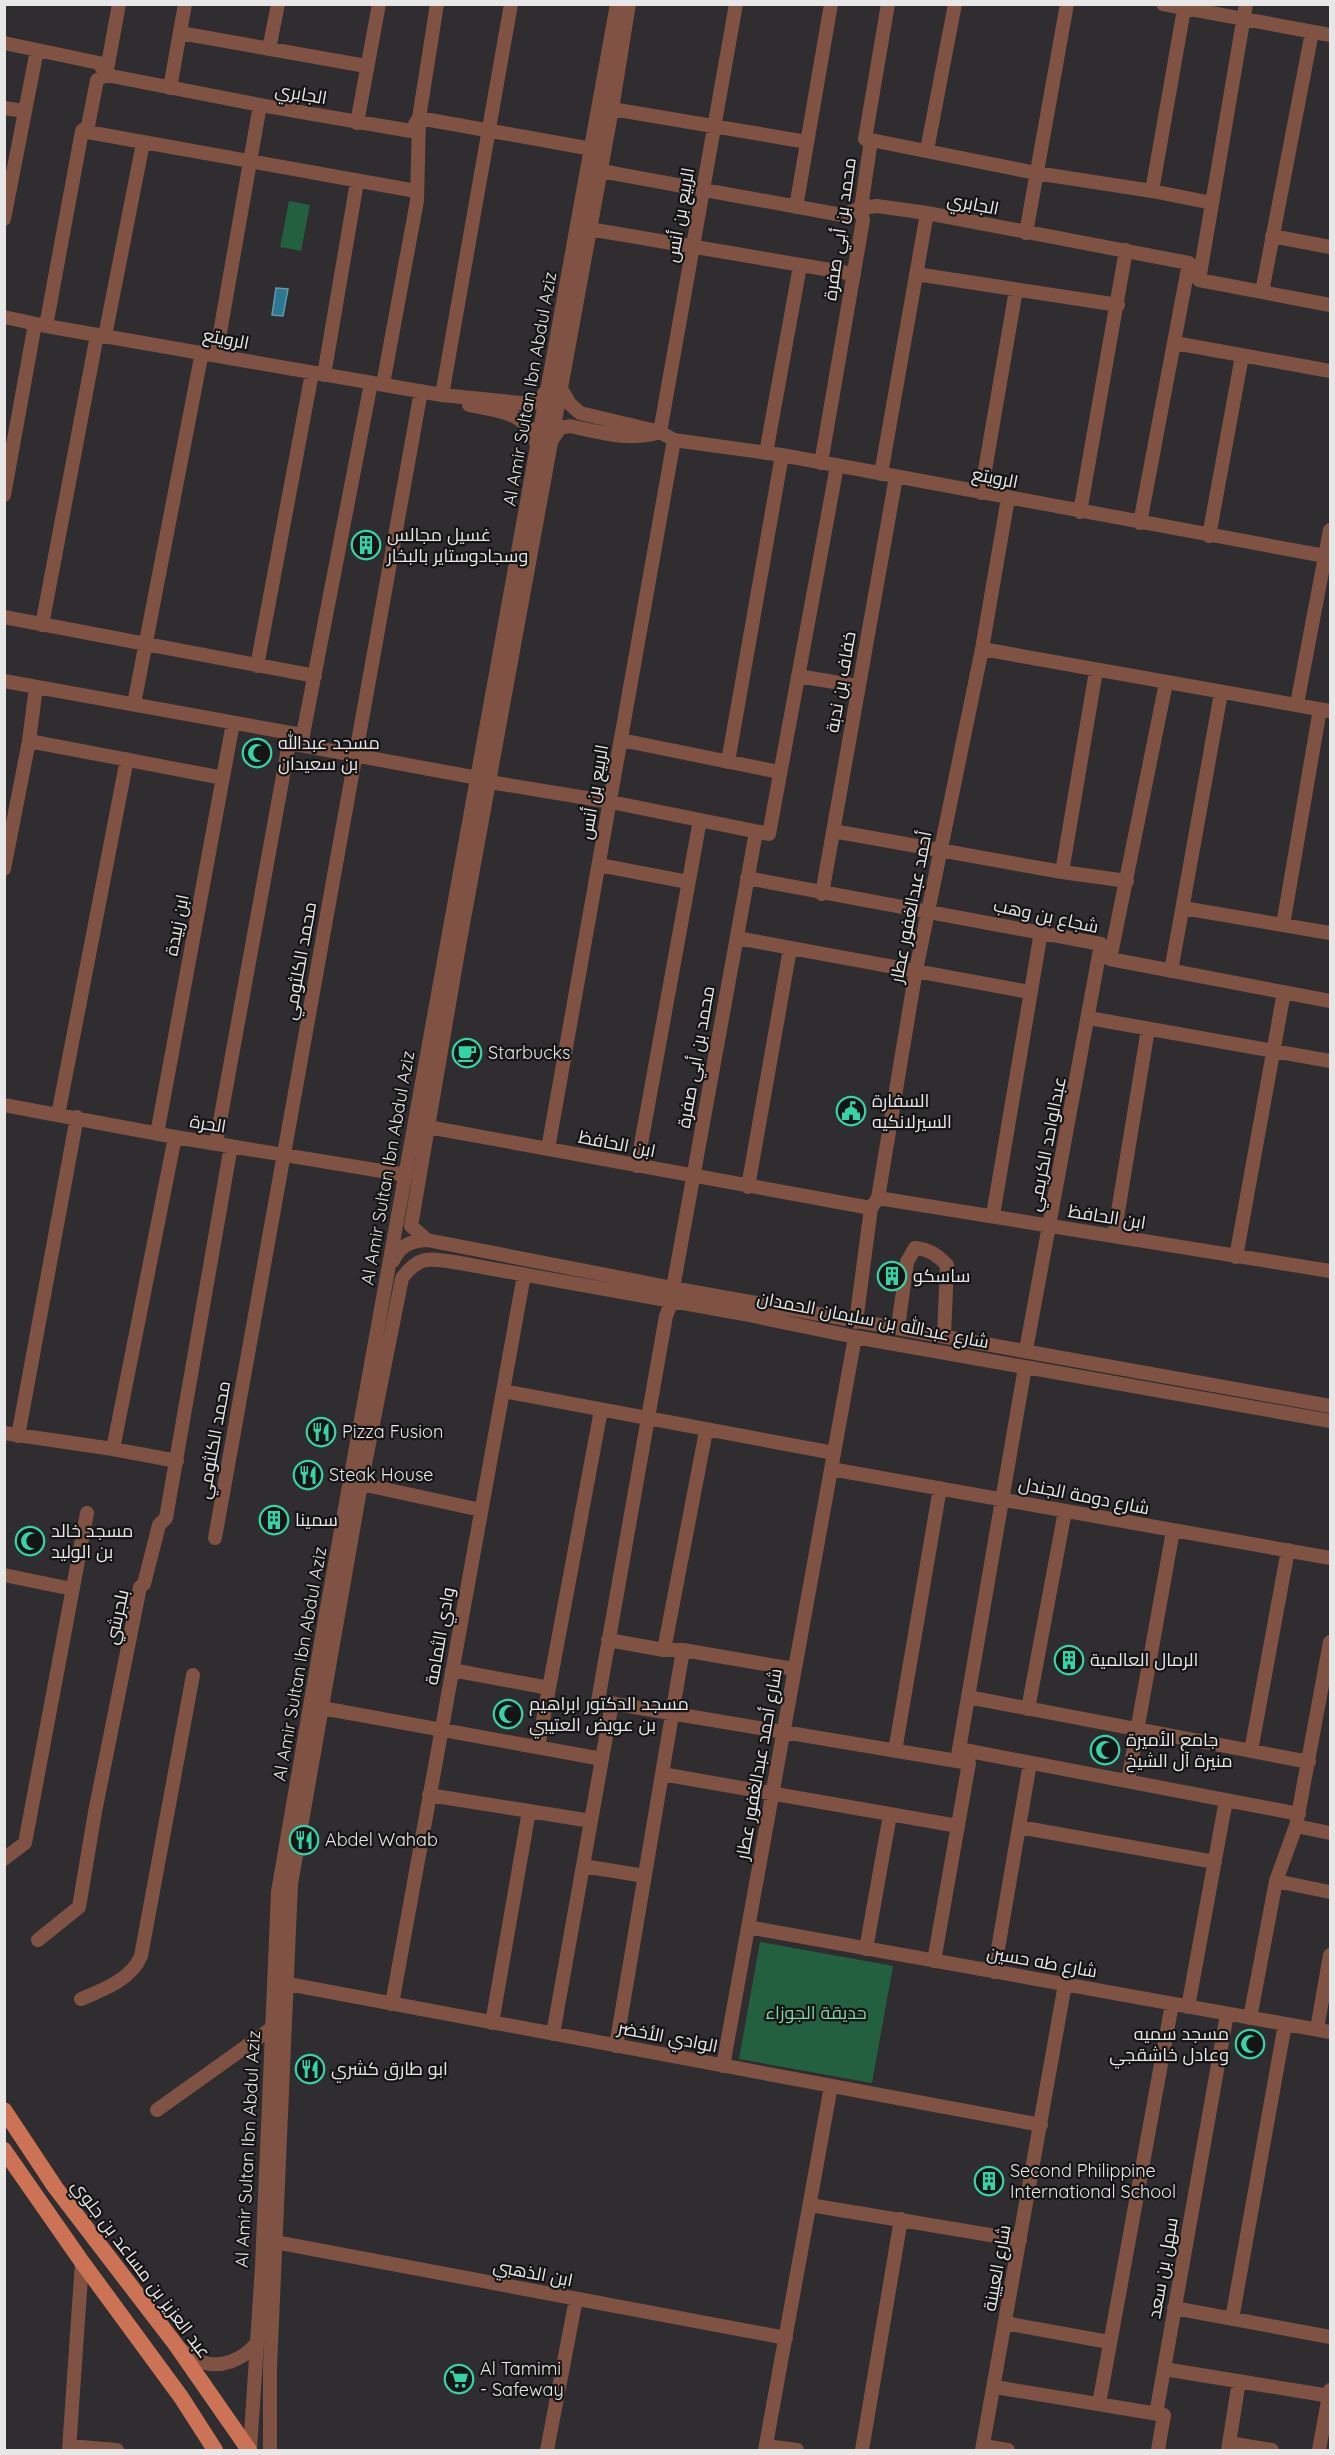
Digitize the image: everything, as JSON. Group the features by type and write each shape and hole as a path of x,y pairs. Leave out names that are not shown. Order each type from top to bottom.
{"main road":[{"name":"عبد العزيز بن مساعد بن جلوي","path":"4,2110 56,2187 176,2345 249,2451"},
{"path":"4,2150 82,2262 181,2397 215,2451"},
{"path":"206,2436 220,2449 227,2451 236,2442 229,2422"}],"street":[{"path":"4,495 82,131 88,126 97,80 106,75 119,4"},
{"path":"170,88 185,4"},
{"path":"269,49 278,4"},
{"path":"357,123 379,4"},
{"path":"216,1143 297,741 315,676 417,201 419,118 437,4"},
{"path":"442,395 512,4"},
{"name":"Al Amir Sultan Ibn Abdul Aziz","path":"270,2451 275,2242 291,1884 361,1484 407,1272 407,1246 484,780 554,389 616,4"},
{"name":"Al Amir Sultan Ibn Abdul Aziz","path":"554,389 601,171 630,4"},
{"name":"الربيع بن أنس","path":"660,432 736,4"},
{"path":"796,207 831,4"},
{"name":"محمد بن أبي صفرة","path":"821,463 863,220 861,208 871,140 865,139 888,4"},
{"path":"927,150 955,4"},
{"path":"1026,233 1067,4"},
{"path":"1163,4 1330,35"},
{"path":"1199,280 1246,4"},
{"path":"1152,191 1184,9"},
{"path":"1262,292 1312,32"},
{"path":"180,33 366,66"},
{"name":"الجابري","path":"4,43 99,63 106,75 357,123 411,131 419,118"},
{"path":"4,219 37,50"},
{"path":"216,355 260,105"},
{"path":"4,108 24,111"},
{"path":"612,109 807,142"},
{"path":"419,118 592,149"},
{"path":"82,131 416,191"},
{"path":"871,140 1036,173 1212,203"},
{"path":"42,625 142,143"},
{"name":"الجابري","path":"601,171 842,215 861,208 878,206 927,213 1189,263"},
{"path":"257,666 357,182"},
{"path":"881,474 927,213"},
{"path":"589,229 854,274"},
{"path":"1272,236 1330,247"},
{"path":"1080,512 1126,250"},
{"path":"1189,263 1199,280 1330,305"},
{"path":"1140,523 1189,263"},
{"path":"766,453 800,266"},
{"path":"916,274 1118,305"},
{"path":"981,493 1016,290"},
{"name":"الرويتع","path":"4,317 442,395"},
{"path":"1175,344 1330,371"},
{"path":"134,704 202,352"},
{"path":"1209,536 1242,356"},
{"path":"442,395 531,404 554,389"},
{"name":"الرويتع","path":"554,389 580,413 660,432 674,440 783,455 1325,556"},
{"name":"محمد الكلثومي","path":"215,1538 421,391"},
{"path":"442,395 467,405 507,414 521,420 530,426 544,444 560,428 570,426 630,437 645,437 660,432"},
{"name":"الربيع بن أنس","path":"548,1149 674,440"},
{"path":"728,762 783,455"},
{"name":"محمد بن أبي صفرة","path":"673,1288 747,879 763,833 779,772 837,466"},
{"name":"خفاف بن ندبة","path":"822,894 896,477"},
{"name":"أحمد عبدالغفور عطار","path":"856,1322 916,970 982,649 1008,498"},
{"path":"1297,705 1330,530"},
{"path":"4,617 315,676"},
{"path":"982,649 1325,710 1283,925"},
{"path":"1062,872 1096,670"},
{"path":"798,676 858,686"},
{"path":"4,681 233,723 356,755 611,802 763,833"},
{"path":"1110,959 1166,683"},
{"path":"4,869 29,741 36,687"},
{"path":"1171,971 1221,693"},
{"name":"ابن زبيدة","path":"157,1134 233,723"},
{"path":"621,740 779,772"},
{"path":"29,741 223,778"},
{"path":"58,1115 127,759"},
{"name":"Al Amir Sultan Ibn Abdul Aziz","path":"249,2451 262,2266 278,1892 385,1286 484,780"},
{"path":"637,1166 700,820"},
{"path":"832,831 1062,872 1127,881"},
{"path":"599,865 688,882"},
{"name":"شجاع بن وهب","path":"747,879 1101,944 1110,959 1330,1001"},
{"path":"1183,908 1330,933"},
{"path":"993,1215 1041,932"},
{"path":"736,938 1029,992"},
{"name":"عبدالواحد الكريمي","path":"1026,1350 1101,944"},
{"path":"747,1186 790,949"},
{"path":"1236,1257 1284,992"},
{"path":"1089,1018 1330,1061"},
{"path":"1114,1236 1148,1029"},
{"name":"الحرة","path":"4,1105 157,1134 284,1153 406,1175"},
{"path":"77,1118 11,1434 177,1461"},
{"name":"ابن الحافظ","path":"428,1127 747,1186 875,1203 993,1215 1330,1271"},
{"path":"113,1449 176,1137"},
{"name":"بلجرشي","path":"38,1940 80,1907 95,1812 140,1587 144,1584 159,1525 166,1518 231,1146"},
{"path":"397,1226 397,1235 407,1246"},
{"name":"Al Amir Sultan Ibn Abdul Aziz","path":"411,1226 427,1240"},
{"path":"385,1286 395,1257 407,1246 427,1240"},
{"path":"407,1272 430,1259 417,1250 418,1244 427,1240"},
{"name":"شارع عبدالله بن سليمان الحمدان","path":"427,1240 856,1322 898,1327 1330,1406"},
{"name":"شارع عبدالله بن سليمان الحمدان","path":"407,1246 417,1257 1330,1421"},
{"path":"898,1327 908,1262 915,1248 924,1249 935,1253 947,1265 944,1336"},
{"name":"وادي الثمامة","path":"392,2004 524,1275"},
{"path":"671,1303 666,1316 647,1419 598,1701 895,1751 1030,1762 1226,1800 1298,1820 1330,1833"},
{"path":"503,1391 706,1431 834,1453 855,1337"},
{"path":"934,1961 958,1826 968,1697 1025,1367"},
{"path":"538,1747 601,1410"},
{"path":"664,1650 706,1431"},
{"name":"شارع أحمد عبدالغفور عطار","path":"723,2066 834,1453"},
{"name":"شارع دومة الجندل","path":"831,1469 1330,1558"},
{"path":"361,1484 481,1510"},
{"path":"895,1751 940,1488"},
{"path":"1028,1709 1065,1512"},
{"path":"4,1859 25,1843 87,1513"},
{"path":"1128,1781 1173,1531"},
{"path":"1251,1751 1288,1550"},
{"path":"4,1575 72,1588"},
{"path":"608,1640 795,1669"},
{"path":"1250,2018 1276,1881 1298,1820 1330,1642"},
{"path":"615,2046 683,1650"},
{"path":"452,1670 549,1688"},
{"path":"81,2000 124,1977 137,1967 141,1956 194,1675"},
{"path":"968,1697 1309,1762"},
{"path":"553,2034 612,1703"},
{"path":"322,1708 602,1759"},
{"path":"994,1972 1030,1762"},
{"path":"662,1774 958,1826"},
{"path":"429,1795 591,1821"},
{"path":"1188,2007 1226,1800"},
{"path":"492,2022 529,1810"},
{"path":"866,1949 890,1815"},
{"path":"1019,1827 1215,1862"},
{"path":"583,1866 645,1876"},
{"path":"1276,1881 1330,1892"},
{"name":"شارع طه حسين","path":"748,1927 1324,2030"},
{"path":"1324,2030 1330,1955"},
{"name":"الوادي الأخضر","path":"288,1984 1041,2126"},
{"name":"شارع العيينة","path":"983,2448 1065,1984"},
{"path":"1099,2404 1172,2004"},
{"name":"سهل بن سعد","path":"1158,2451 1164,2369 1227,2014"},
{"path":"1232,2319 1285,2024"},
{"path":"157,2110 272,2028"},
{"path":"797,2451 766,2448 831,2086"},
{"path":"810,2205 1020,2240"},
{"path":"862,2451 901,2219"},
{"name":"ابن الذهبي","path":"275,2242 786,2338"},
{"path":"82,2262 69,2448 117,2451"},
{"path":"547,2451 576,2299"},
{"path":"1174,2308 1330,2337"},
{"path":"1005,2323 1109,2342"},
{"path":"176,2345 201,2362 216,2364 239,2359 255,2345"},
{"path":"1164,2369 1330,2394 1320,2451"},
{"path":"1239,2381 1229,2447 1272,2451"},
{"path":"995,2387 1160,2414"},
{"path":"251,2422 257,2440 265,2439 269,2422"},
{"path":"983,2448 1008,2451"}],"green space":[{"path":"289,201 310,205 301,251 280,247"},
{"name":"حديقة الجوزاء","path":"760,1942 893,1966 872,2083 739,2059"}],"water":[{"path":"276,288 288,289 283,316 272,315"}],"place":[{"name":"غسيل مجالس وسجادوستاير بالبخار","path":"366,545"},
{"name":"مسجد عبدالله بن سعيدان","path":"257,753"},
{"name":"Starbucks","path":"467,1053"},
{"name":"السفارة السيرلانكيه","path":"851,1111"},
{"name":"ساسكو","path":"892,1276"},
{"name":"Pizza Fusion","path":"321,1432"},
{"name":"Steak House","path":"308,1475"},
{"name":"سمينا","path":"274,1520"},
{"name":"مسجد خالد بن الوليد","path":"30,1541"},
{"name":"الرمال العالمية","path":"1069,1660"},
{"name":"مسجد الدكتور ابراهيم بن عويض العتيبي","path":"508,1714"},
{"name":"جامع الأميرة منيرة آل الشيخ","path":"1105,1750"},
{"name":"Abdel Wahab","path":"304,1840"},
{"name":"مسجد سميه وعادل خاشقجي","path":"1250,2044"},
{"name":"ابو طارق كشري","path":"310,2069"},
{"name":"Second Philippine International School","path":"989,2181"},
{"name":"Al Tamimi - Safeway","path":"459,2379"}]}
